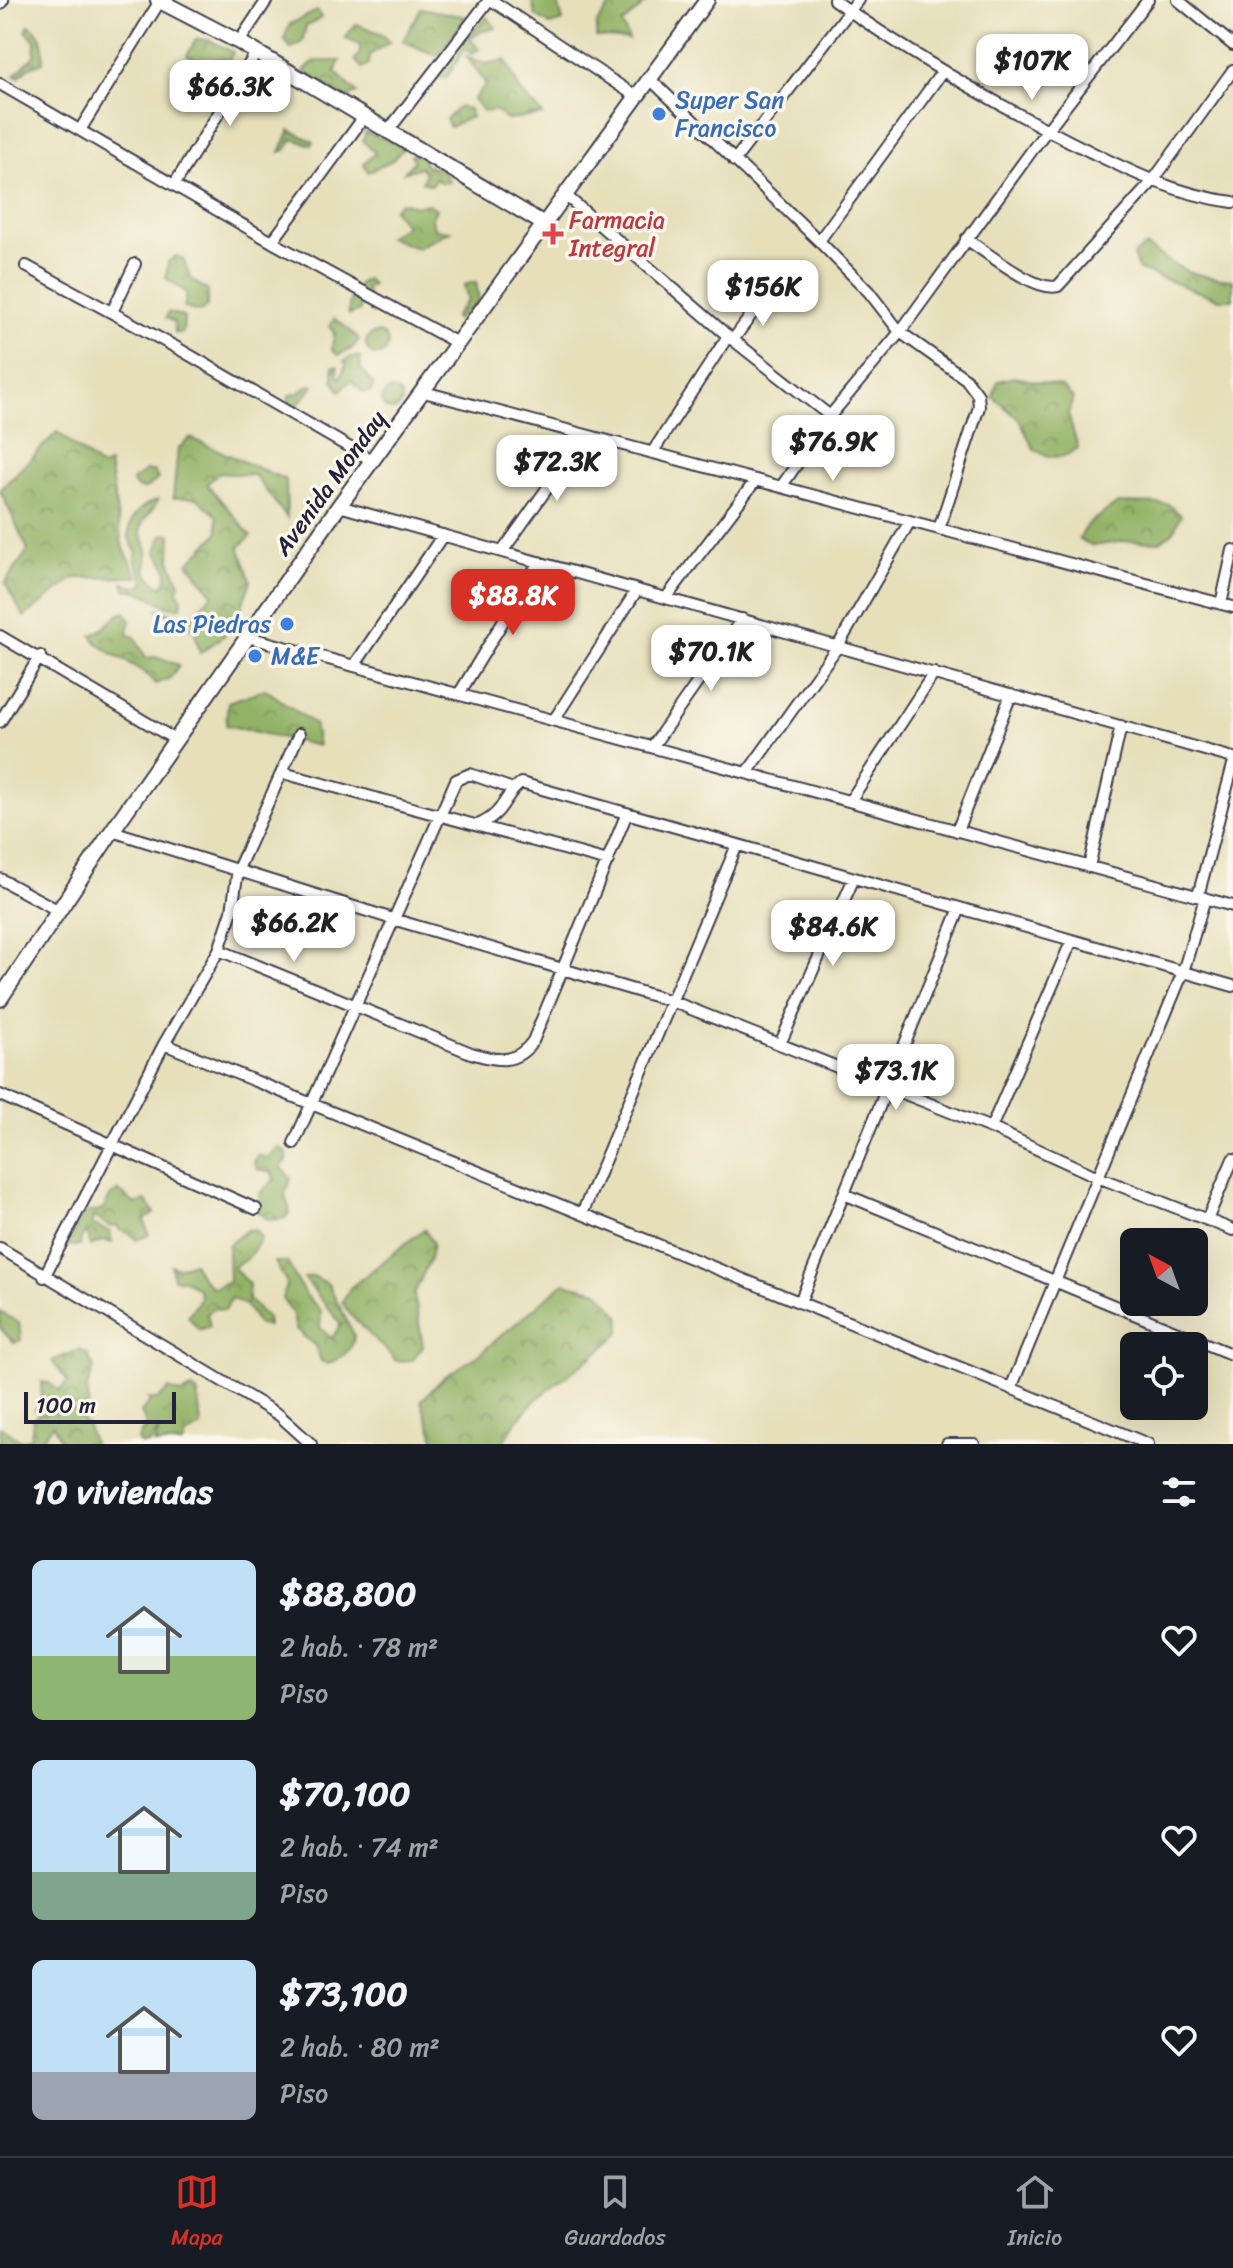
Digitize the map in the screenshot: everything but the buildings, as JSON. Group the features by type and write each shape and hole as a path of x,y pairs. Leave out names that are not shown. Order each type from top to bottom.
{"main road":[{"path":"159,0 239,42 544,224"},
{"name":"Avenida Monday","path":"0,999 112,831 339,506 707,0"}],"street":[{"path":"80,130 159,0"},
{"path":"239,42 267,0"},
{"path":"388,131 490,0 637,97"},
{"path":"834,0 942,72 1050,131 1152,182 1181,193 1233,202"},
{"path":"734,161 858,0"},
{"path":"781,487 830,416 900,332 966,239 1148,0"},
{"path":"1178,0 1233,45"},
{"path":"174,185 256,53"},
{"path":"966,239 1049,289 1067,276 1152,182 1233,70"},
{"path":"819,241 942,72"},
{"path":"650,79 819,241 869,292 900,332 966,379 978,395 979,407 939,529"},
{"path":"0,84 272,242 459,344"},
{"path":"272,242 364,117"},
{"path":"564,194 730,338 830,416"},
{"path":"112,312 135,264"},
{"path":"26,266 373,461"},
{"path":"652,453 730,338 765,296"},
{"path":"424,392 1233,607"},
{"path":"502,552 585,435"},
{"path":"666,598 756,480"},
{"path":"339,506 1233,758"},
{"path":"747,773 838,646 910,521"},
{"path":"354,666 443,535"},
{"path":"1221,604 1233,550"},
{"path":"459,694 539,562"},
{"path":"554,720 637,590"},
{"path":"652,747 742,619"},
{"path":"0,636 40,656 176,740"},
{"path":"248,637 1233,906"},
{"path":"0,722 40,656"},
{"path":"850,801 934,673"},
{"path":"957,831 1011,695"},
{"path":"1089,867 1121,726"},
{"path":"44,1277 115,1145 164,1044 219,950 232,911 238,869 299,734"},
{"path":"1011,1388 1183,972 1233,765"},
{"path":"283,773 608,861"},
{"path":"294,1143 461,775 470,774 513,789"},
{"path":"478,825 502,810 513,789 521,783 1233,986"},
{"path":"219,950 356,1008 498,1062 526,1051 533,1041 627,813"},
{"path":"112,831 396,920 671,1001 991,1128 1098,1177 1233,1230"},
{"path":"582,1214 737,845"},
{"path":"780,1044 854,878"},
{"path":"0,879 59,911"},
{"path":"800,1302 960,908"},
{"path":"991,1128 1072,940"},
{"path":"164,1044 1148,1444"},
{"path":"0,1095 256,1209"},
{"path":"1207,1220 1233,1159"},
{"path":"844,1194 1233,1355"},
{"path":"0,1248 279,1415 311,1444"},
{"path":"947,1444 974,1444"}],"green space":[{"path":"532,0 557,0 563,21 550,25 535,15"},
{"path":"608,0 649,0 622,24 629,40 596,37 597,23 611,5"},
{"path":"421,8 466,17 437,56 403,41"},
{"path":"317,11 321,17 306,27 302,42 291,49 284,39 290,24"},
{"path":"487,17 496,28 480,32 470,39 479,49 471,54 465,48 447,77 437,78 442,62"},
{"path":"356,24 383,34 389,42 370,55 369,64 362,68 355,60 360,53 360,44 345,38"},
{"path":"29,25 42,41 43,62 28,68 19,77 15,75 34,56 35,40 26,31"},
{"path":"196,39 210,40 233,52 229,60 202,63 187,55"},
{"path":"466,56 486,64 506,60 520,91 543,115 507,120 495,110 485,112 473,100 486,84"},
{"path":"315,61 340,61 335,72 357,93 346,98 304,71"},
{"path":"459,107 469,109 471,117 450,127 446,119"},
{"path":"290,130 314,142 312,145 293,139 287,149 280,152"},
{"path":"365,132 397,142 403,149 391,161 368,172 364,164 375,153 363,141"},
{"path":"419,151 426,166 441,168 450,182 441,183 435,178 432,185 422,182 425,174 421,167 404,172 414,161 411,155"},
{"path":"401,202 416,206 428,204 436,209 431,220 435,229 450,231 417,248 387,237 406,226 393,209"},
{"path":"1146,246 1186,270 1207,277 1233,280 1233,299 1218,299 1139,270 1133,256"},
{"path":"176,256 183,259 191,279 208,291 207,307 200,312 184,308 187,293 166,278 168,262"},
{"path":"367,279 372,285 365,289 370,300 360,307 360,311 349,315 353,294 359,284"},
{"path":"476,282 479,301 456,320 454,317 468,300 464,285"},
{"path":"168,312 184,317 183,333 175,333 174,322 166,318"},
{"path":"334,319 359,339 352,349 338,355 332,350 334,333 329,326"},
{"path":"377,333 385,336 388,344 385,352 377,355 369,352 366,344 369,336"},
{"path":"351,357 360,357 361,369 374,385 370,392 363,392 351,380 340,391 333,380 333,366 338,366 337,375 340,378 347,363 344,362"},
{"path":"1014,377 1062,387 1073,398 1068,414 1078,448 1065,456 1048,457 1034,449 1019,419 993,397 998,381"},
{"path":"309,385 314,386 297,405 299,413 288,407 289,395 299,393"},
{"path":"392,390 399,393 402,400 399,407 392,410 385,407 382,400 385,393"},
{"path":"57,432 101,467 109,464 122,545 138,577 74,578 24,617 5,583 28,550 0,490"},
{"path":"190,438 286,480 287,518 254,475 218,473 207,484 251,536 239,547 251,581 234,628 200,653 194,629 157,609 189,618 213,594 188,563 218,533 217,516 197,498 173,498 178,449"},
{"path":"145,471 154,471 158,479 145,489 137,488 132,481"},
{"path":"158,500 141,527 147,551 147,570 150,578 162,587 167,576 166,568 156,551 162,535 171,534 170,560 180,584 177,592 182,598 181,607 173,607 141,592 127,590 123,583 138,588 145,583 135,560 137,552 129,536 129,528 142,508"},
{"path":"1118,503 1168,504 1181,515 1173,532 1159,542 1125,541 1093,546 1079,539 1088,524"},
{"path":"125,612 130,619 128,635 135,637 146,658 155,657 179,665 170,678 155,684 141,670 104,648 92,635"},
{"path":"265,689 314,724 318,746 226,725 228,702"},
{"path":"280,1148 287,1153 287,1162 281,1166 291,1179 285,1194 290,1211 285,1218 269,1220 256,1210 261,1192 274,1180 272,1172 257,1169 254,1162 257,1155 266,1158"},
{"path":"119,1191 135,1204 146,1201 155,1213 144,1220 149,1235 136,1240 131,1234 119,1230 118,1226 110,1227 94,1216 91,1224 110,1232 112,1243 104,1240 90,1246 87,1232 81,1237 80,1246 68,1246 83,1214 103,1209 111,1195"},
{"path":"248,1229 257,1231 261,1239 247,1259 233,1267 249,1284 248,1299 267,1318 268,1326 259,1325 245,1305 231,1298 225,1310 213,1308 207,1314 210,1326 199,1330 188,1316 200,1299 199,1290 185,1280 173,1279 171,1265 178,1268 193,1262 200,1276 213,1288 229,1281 228,1245"},
{"path":"424,1229 433,1243 430,1259 414,1294 423,1346 413,1360 396,1361 342,1302 350,1288"},
{"path":"275,1262 287,1262 304,1293 321,1311 320,1328 332,1338 341,1324 304,1278 313,1276 328,1284 354,1335 352,1345 342,1356 328,1364 321,1361 315,1346 296,1329 292,1312 282,1299 287,1283"},
{"path":"564,1283 598,1291 620,1316 620,1332 528,1408 502,1444 436,1444 421,1401 444,1377 477,1356"},
{"path":"0,1312 19,1323 21,1340 14,1343 0,1328"},
{"path":"79,1350 87,1353 94,1368 87,1387 89,1404 81,1408 62,1402 52,1409 35,1410 42,1400 41,1382 49,1383 59,1391 68,1382 52,1361"},
{"path":"169,1389 181,1394 192,1389 198,1393 201,1427 186,1436 183,1444 154,1444 160,1428 149,1444 140,1444 138,1439 146,1423 141,1413 150,1402 148,1399 157,1400"},
{"path":"72,1408 88,1427 93,1444 62,1444 53,1425 43,1438 44,1444 0,1444 0,1427 23,1441 31,1437 33,1420 38,1414"}],"place":[{"name":"Super San Francisco","path":"659,114"},
{"name":"Farmacia Integral","path":"553,234"},
{"name":"Las Piedras","path":"287,624"},
{"name":"M&E","path":"255,656"}]}
